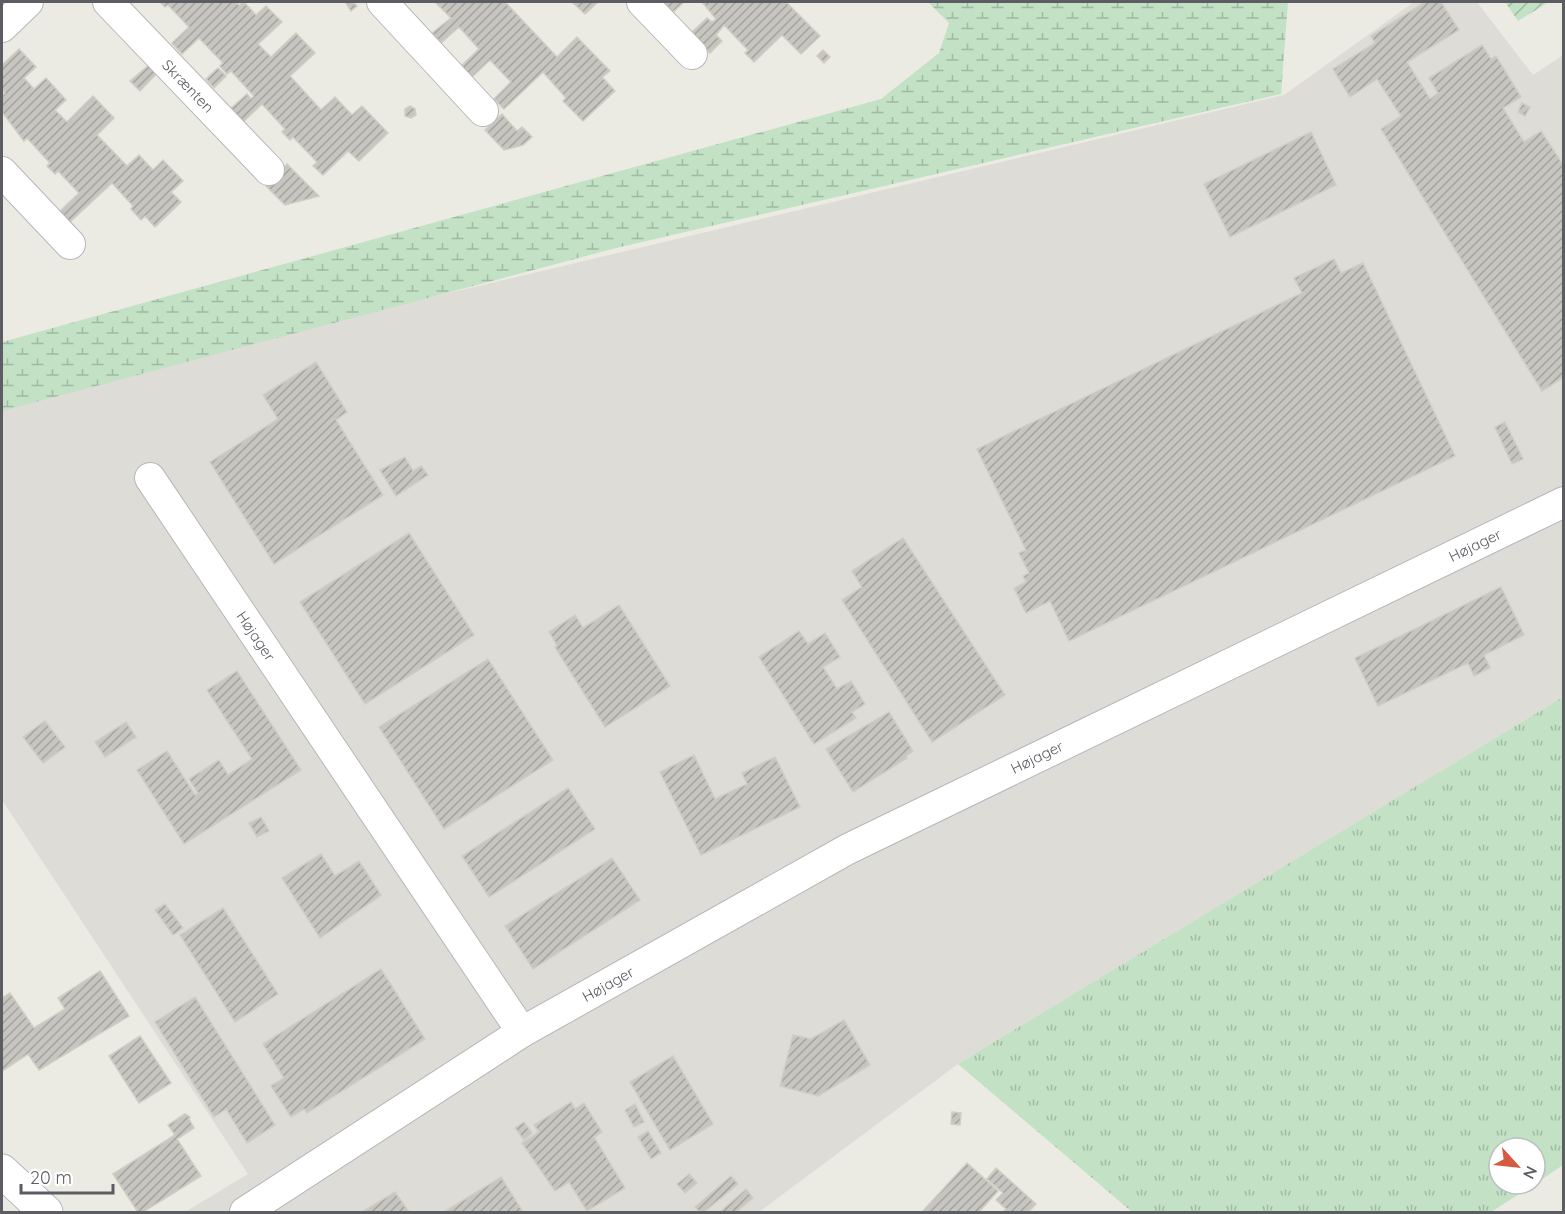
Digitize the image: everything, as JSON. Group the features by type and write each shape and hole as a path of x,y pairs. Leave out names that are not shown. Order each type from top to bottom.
{"street":[{"path":"2,27 28,2"},
{"name":"Skrænten","path":"108,2 269,170"},
{"path":"382,2 483,111"},
{"path":"642,2 692,54"},
{"path":"2,172 70,244"},
{"name":"Højager","path":"150,478 522,1032"},
{"name":"Højager","path":"245,1212 522,1032 848,849 1563,502"},
{"path":"2,1171 46,1212"}],"shaded area":[{"path":"1414,2 1477,2 1533,75 1563,55 1563,697 958,1064 759,1212 185,1212 248,1174 2,800 2,399 1284,95"}],"green space":[{"path":"928,2 1288,2 1281,94 616,248 2,411 2,342 881,99 939,53 949,23"},
{"path":"1505,2 1549,2 1518,21"},
{"path":"1563,697 1563,1165 1547,1176 1547,1136 1487,1136 1487,1196 1516,1196 1491,1212 1132,1212 958,1064"}],"building":[{"path":"160,2 236,2 239,5 244,2 256,15 266,6 282,22 258,44 271,57 296,33 315,53 290,76 321,110 335,97 352,115 362,106 388,133 359,161 348,151 323,175 313,166 317,162 293,137 290,140 282,132 285,129 262,104 242,123 230,109 247,94 251,99 254,96 231,71 227,74 220,66 223,63 199,38 182,54 172,43 189,27 168,5 165,7"},
{"path":"353,2 357,6 351,11 346,3"},
{"path":"435,2 505,2 557,57 577,37 610,71 602,77 615,91 583,121 563,101 566,98 543,72 504,109 494,99 511,82 490,60 472,77 461,66 479,49 459,27 441,43 432,33 451,18"},
{"path":"572,2 598,2 585,14"},
{"path":"663,2 684,2 673,12"},
{"path":"702,2 786,2 820,36 801,54 782,35 754,62 745,53 748,50 724,25 716,35 722,41 710,53 691,33 707,18 712,22 716,19"},
{"path":"1425,2 1441,2 1459,30 1407,62 1430,99 1438,93 1429,78 1482,45 1491,59 1496,56 1521,97 1503,108 1524,142 1541,131 1564,166 1564,377 1542,391 1381,129 1401,116 1377,79 1350,97 1333,69 1375,43 1371,36"},
{"path":"19,49 36,67 24,78 34,89 46,78 66,100 55,110 67,122 93,96 114,118 97,135 127,166 139,155 153,170 163,160 183,181 171,192 181,202 155,227 145,216 141,220 131,209 133,206 112,183 69,223 59,212 79,193 58,171 55,174 47,166 50,163 27,138 24,141 2,112 2,96 5,93 2,89 2,65"},
{"path":"823,50 830,57 824,63 817,56"},
{"path":"149,65 157,73 140,91 130,81"},
{"path":"218,68 226,76 214,88 206,79"},
{"path":"1522,103 1530,107 1525,116 1518,112"},
{"path":"410,106 415,109 416,115 411,118 405,116 405,109"},
{"path":"502,114 517,131 522,127 532,137 523,145 504,150 485,130"},
{"path":"1311,132 1336,185 1230,237 1204,184"},
{"path":"287,164 319,196 285,205 266,186"},
{"path":"1334,259 1341,273 1363,263 1455,456 1069,641 1050,601 1026,613 1014,588 1026,582 1023,576 1029,573 1019,553 1026,550 977,449 1302,293 1294,278"},
{"path":"316,362 347,412 336,420 383,495 274,564 210,462 278,419 263,395"},
{"path":"1505,422 1523,459 1512,464 1495,427"},
{"path":"405,457 413,471 421,466 428,475 396,496 380,470"},
{"path":"409,533 474,635 365,704 300,602"},
{"path":"903,538 1005,695 932,742 842,600 862,587 852,571"},
{"path":"1501,587 1524,635 1484,655 1490,668 1474,676 1468,663 1378,706 1355,658"},
{"path":"619,605 670,686 605,727 555,647 557,645 549,632 575,615 583,628"},
{"path":"799,631 808,644 825,633 840,657 823,667 837,689 851,681 865,704 852,712 856,718 814,744 759,657"},
{"path":"488,659 553,760 444,829 379,727"},
{"path":"237,671 301,770 184,844 137,770 167,751 195,795 198,793 189,779 219,760 228,775 252,759 207,690"},
{"path":"889,712 913,751 906,756 907,758 853,792 826,749"},
{"path":"45,721 65,747 43,763 23,737"},
{"path":"126,722 136,737 105,757 95,742"},
{"path":"694,755 715,799 747,784 742,773 775,757 800,807 701,855 660,772"},
{"path":"568,788 595,829 489,897 462,856"},
{"path":"261,817 269,831 257,837 249,823"},
{"path":"321,854 335,876 359,861 381,895 320,938 282,878"},
{"path":"612,858 640,900 533,969 505,926"},
{"path":"165,904 183,928 173,935 155,910"},
{"path":"223,908 278,994 235,1022 180,935"},
{"path":"381,969 425,1039 307,1113 304,1109 291,1117 271,1086 284,1078 263,1044"},
{"path":"100,971 129,1016 39,1070 28,1054 2,1071 2,998 10,993 34,1028 65,1009 58,998"},
{"path":"195,997 275,1125 247,1143 226,1109 214,1117 155,1022"},
{"path":"844,1020 870,1065 818,1096 780,1086 793,1035 811,1039"},
{"path":"140,1036 171,1083 139,1103 109,1056"},
{"path":"673,1056 713,1124 670,1150 630,1082"},
{"path":"571,1102 575,1109 584,1103 602,1132 594,1137 625,1188 587,1211 569,1182 555,1191 522,1143 539,1132 534,1125"},
{"path":"635,1104 644,1122 634,1127 625,1110"},
{"path":"952,1112 961,1113 960,1125 951,1124"},
{"path":"185,1114 190,1117 194,1128 177,1139 201,1176 143,1212 138,1212 113,1174 175,1135 168,1125"},
{"path":"524,1122 532,1133 524,1140 515,1128"},
{"path":"648,1131 661,1153 651,1159 638,1137"},
{"path":"967,1163 998,1191 979,1212 922,1212"},
{"path":"996,1168 1036,1204 1028,1212 1003,1212 1006,1209 996,1200 1003,1193 987,1179"},
{"path":"689,1174 697,1183 685,1193 677,1184"},
{"path":"731,1176 738,1184 704,1212 700,1212 695,1207"},
{"path":"501,1177 523,1212 444,1212"},
{"path":"746,1189 753,1198 736,1212 720,1212"},
{"path":"395,1192 409,1212 362,1212"}]}
